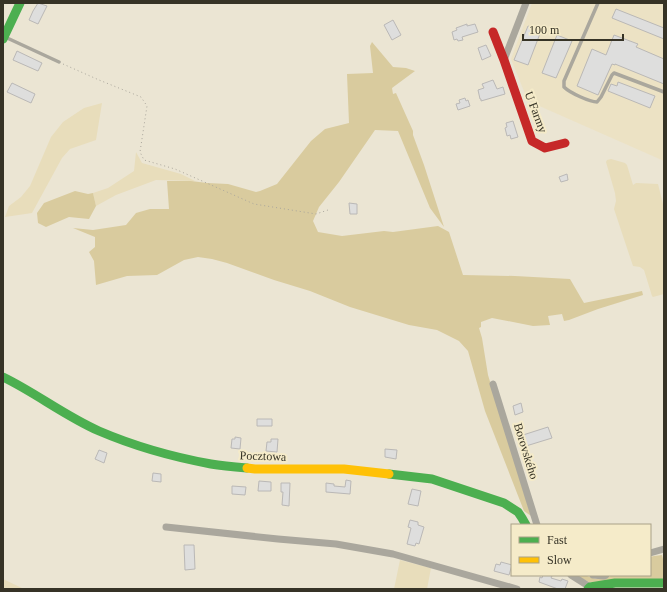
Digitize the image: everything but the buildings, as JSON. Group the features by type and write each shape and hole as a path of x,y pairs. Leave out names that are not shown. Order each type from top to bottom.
{"street":[{"path":"4,38 20,3"},
{"path":"504,60 526,3"},
{"name":"U Farmy","path":"493,32 532,140 545,148 565,143"},
{"name":"Pocztowa","path":"3,377 57,409 99,431 170,455 212,464 255,469 344,469 432,479 504,503 514,508 520,514 525,524"},
{"name":"Borovského","path":"493,384 537,524"},
{"path":"166,527 336,544 393,554 517,589"},
{"path":"651,553 664,549"},
{"path":"572,576 589,588 615,584 664,583"}],"lane":[{"path":"598,3 564,81 564,87 568,91 597,102 614,73 664,92"},
{"path":"4,38 59,62"}],"path":[{"path":"59,62 141,97 147,106 140,152 144,160 175,169 254,204 316,214 328,210"}],"shaded area":[{"path":"532,3 664,3 664,161 528,101 511,59"},
{"path":"372,42 393,67 406,68 415,71 392,88 393,94 396,93 413,131 413,135 444,227 430,208 398,131 375,130 339,182 319,207 313,221 318,232 342,236 384,231 393,232 438,226 449,232 463,275 570,279 584,303 642,291 643,295 569,320 564,321 562,314 548,316 550,325 533,326 492,318 481,322 481,327 479,328 488,375 531,516 524,511 485,411 468,351 459,341 437,330 409,325 350,307 310,291 212,259 198,257 184,260 157,275 127,276 96,285 94,261 89,252 95,247 95,237 73,228 93,230 126,225 136,213 150,209 169,209 167,181 228,184 256,192 277,184 311,141 325,129 349,123 347,74 373,73 370,46"},
{"path":"102,103 96,140 70,149 62,158 32,213 5,217 9,206 21,197 30,186 51,137 63,122 84,108"},
{"path":"136,152 142,163 181,174 195,181 156,180 116,195 96,206 93,193 108,188 134,171"},
{"path":"611,159 627,165 633,185 636,183 658,184 664,208 664,294 653,297 644,270 640,267 633,266 614,209 616,201 615,193 606,162 607,160"},
{"path":"75,191 88,194 93,193 96,206 89,219 69,217 46,227 38,223 37,213 44,203"},
{"path":"662,555 664,563 664,580 589,582 577,576 587,576 596,579 611,576 651,576 651,557"},
{"path":"400,560 431,568 427,589 394,589"},
{"path":"3,579 24,589 3,588"}],"traffic: fast":[{"path":"3,39 20,3"},
{"path":"3,377 86,425 112,436 182,458 216,465 247,468"},
{"path":"389,474 432,479 504,503 518,512 525,524"},
{"path":"588,589 590,587 615,583 664,583"}],"traffic: slow":[{"path":"247,468 344,469 389,474"}],"traffic: jam":[{"path":"493,32 532,141 545,148 565,143"}]}
